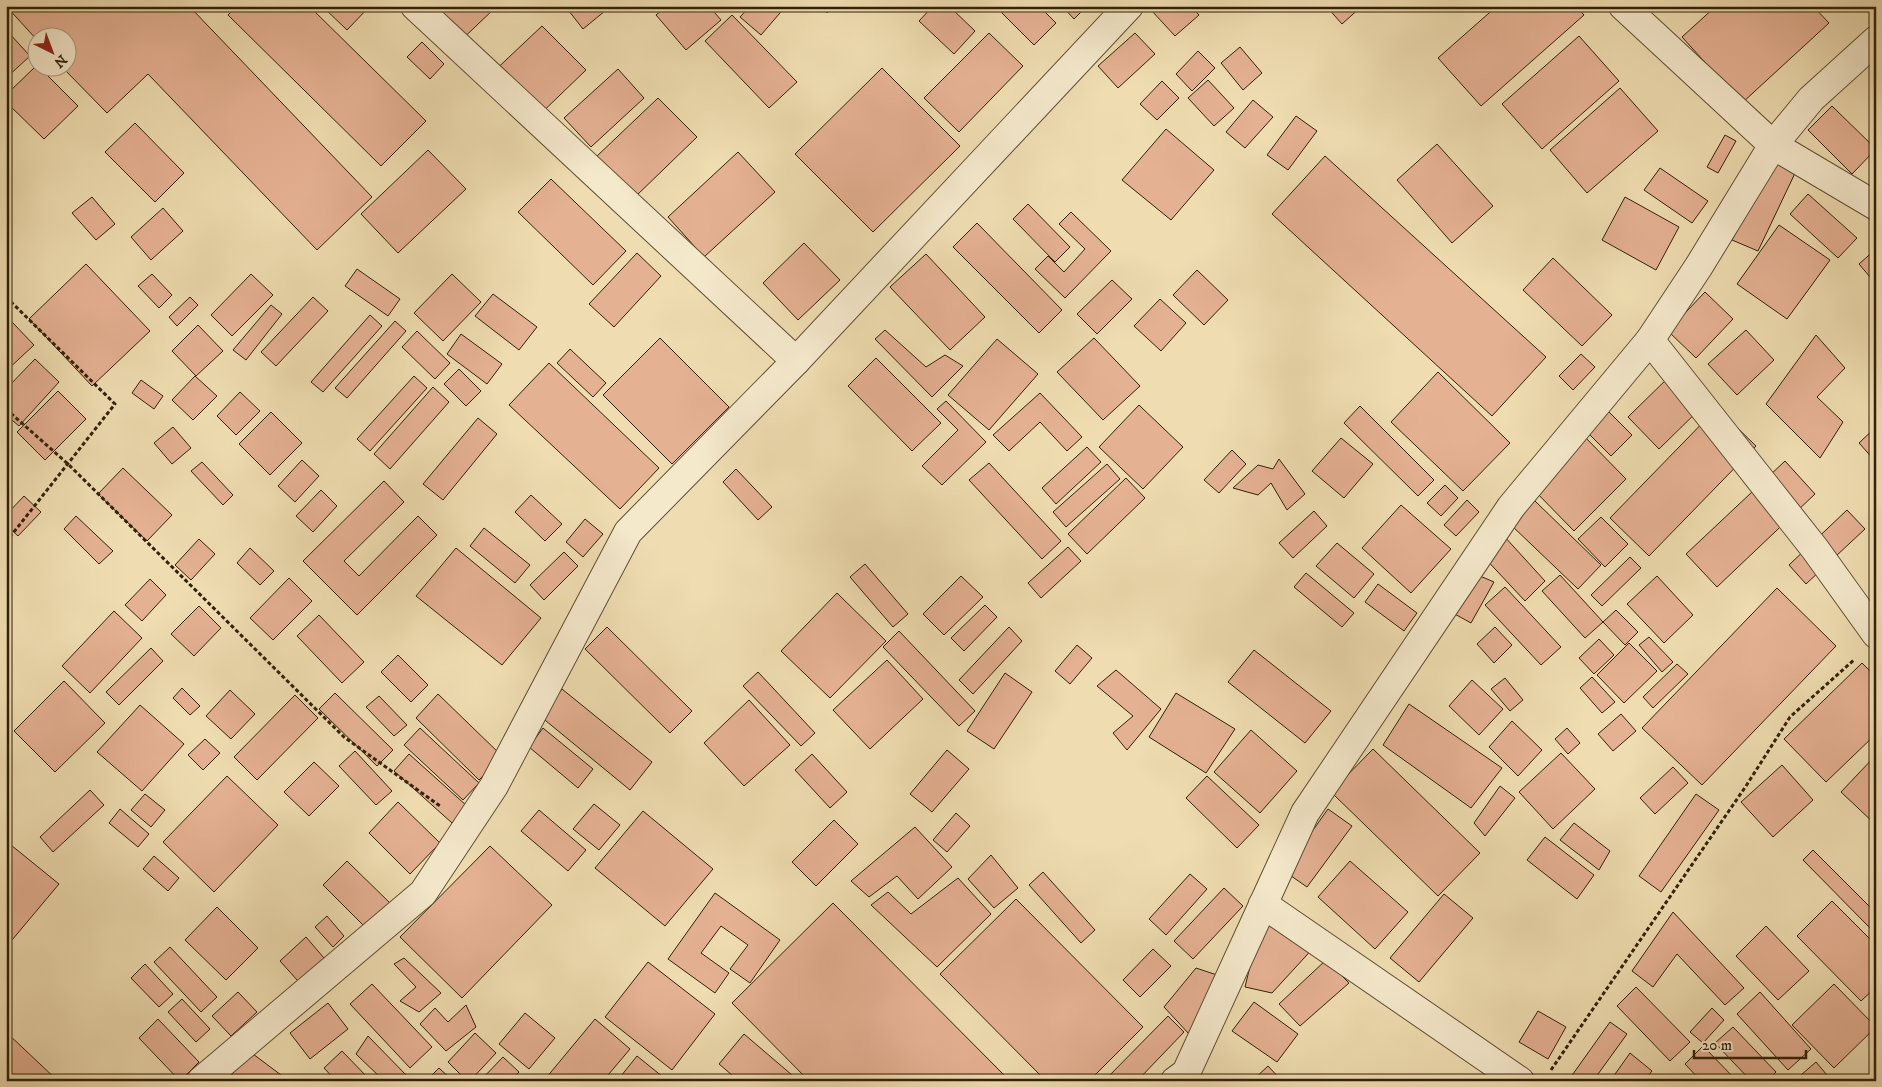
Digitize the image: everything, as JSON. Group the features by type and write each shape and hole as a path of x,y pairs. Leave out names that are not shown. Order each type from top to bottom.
{"street":[{"path":"415,6 796,361"},
{"path":"201,1081 423,893 494,786 628,532 796,361 1129,6"},
{"path":"1623,6 1773,145 1876,206"},
{"path":"1180,1079 1186,1073 1305,813 1511,507 1650,340 1700,266 1773,145 1811,99 1876,40"},
{"path":"1650,340 1815,549 1869,643"},
{"path":"1263,904 1520,1081"}],"path":[{"path":"6,297 115,404 6,542"},
{"path":"6,409 68,464 344,737 467,825"},
{"path":"1549,1073 1746,786 1790,717 1869,643"}],"building":[{"path":"6,6 189,6 372,197 317,250 148,74 107,113 73,78 78,78 78,28 28,28 28,30"},
{"path":"237,6 309,6 426,121 381,166 228,15"},
{"path":"322,6 370,6 347,30"},
{"path":"437,6 497,6 454,47 425,18"},
{"path":"565,6 611,6 583,29"},
{"path":"667,6 709,6 721,20 686,50 656,15"},
{"path":"750,6 786,6 761,35 740,17"},
{"path":"820,6 834,6 827,13"},
{"path":"899,6 911,6 905,12"},
{"path":"933,6 949,6 975,31 954,54 919,21"},
{"path":"995,6 1039,6 1056,23 1034,45"},
{"path":"1062,6 1087,6 1074,19"},
{"path":"1155,6 1191,6 1199,15 1175,36 1151,10"},
{"path":"1326,6 1362,6 1342,24"},
{"path":"1497,6 1576,6 1584,15 1481,106 1438,58"},
{"path":"1716,6 1813,6 1829,23 1742,103 1682,37"},
{"path":"732,15 797,82 769,108 705,41"},
{"path":"542,26 586,70 533,121 489,76"},
{"path":"9,33 28,54 28,58 6,78 6,36"},
{"path":"989,33 1023,66 959,132 924,98"},
{"path":"1135,33 1155,54 1118,88 1098,66"},
{"path":"1579,36 1619,81 1542,149 1502,104"},
{"path":"422,42 444,64 430,79 407,57"},
{"path":"1240,47 1262,73 1243,90 1221,63"},
{"path":"1198,51 1215,68 1192,91 1176,74"},
{"path":"882,68 960,146 873,232 795,154"},
{"path":"618,69 644,98 591,147 564,118"},
{"path":"28,74 28,78 50,78 78,106 44,139 6,102 6,95"},
{"path":"1208,80 1234,108 1214,126 1188,98"},
{"path":"1162,81 1179,98 1157,120 1140,104"},
{"path":"1620,88 1658,131 1587,193 1550,150"},
{"path":"658,98 697,137 635,197 596,157"},
{"path":"1253,100 1273,117 1245,148 1226,132"},
{"path":"1832,106 1876,149 1852,174 1808,130"},
{"path":"1296,116 1317,131 1288,170 1267,155"},
{"path":"135,123 184,173 155,202 105,152"},
{"path":"1166,129 1214,170 1171,220 1122,180"},
{"path":"1725,135 1736,141 1718,173 1707,167"},
{"path":"1437,144 1493,206 1452,243 1397,180"},
{"path":"428,150 466,189 398,253 361,214"},
{"path":"738,152 775,192 704,257 668,217"},
{"path":"1779,155 1797,169 1758,251 1732,240"},
{"path":"1325,156 1546,357 1492,416 1272,214"},
{"path":"1660,168 1708,201 1692,223 1644,190"},
{"path":"551,179 626,251 593,285 518,212"},
{"path":"1808,194 1857,238 1838,258 1790,214"},
{"path":"92,197 115,224 96,240 72,213"},
{"path":"1625,197 1679,227 1656,270 1602,240"},
{"path":"1028,204 1070,247 1055,262 1013,219"},
{"path":"163,208 183,231 151,260 131,237"},
{"path":"1071,212 1111,251 1065,298 1035,269 1048,256 1064,272 1085,249 1059,224"},
{"path":"977,223 1062,310 1039,333 953,247"},
{"path":"1779,225 1830,260 1787,319 1737,284"},
{"path":"804,243 840,280 798,320 763,283"},
{"path":"1876,249 1876,282 1875,283 1859,264"},
{"path":"637,253 661,276 614,327 589,304"},
{"path":"926,254 985,317 950,350 890,287"},
{"path":"1553,258 1612,315 1582,346 1523,290"},
{"path":"86,264 150,331 92,386 29,319"},
{"path":"357,269 400,299 388,316 345,286"},
{"path":"1197,270 1228,300 1204,325 1173,295"},
{"path":"152,274 172,295 159,308 138,286"},
{"path":"251,274 273,295 232,336 211,315"},
{"path":"452,274 481,302 443,341 414,313"},
{"path":"1112,280 1132,299 1097,334 1077,314"},
{"path":"1705,292 1733,319 1696,358 1668,331"},
{"path":"493,294 537,327 519,350 475,316"},
{"path":"190,297 198,305 177,326 169,317"},
{"path":"313,297 328,311 276,366 261,352"},
{"path":"1160,299 1186,323 1161,351 1134,326"},
{"path":"271,305 282,314 246,360 233,350"},
{"path":"370,315 382,326 323,392 311,382"},
{"path":"395,321 406,331 347,398 335,388"},
{"path":"12,322 34,345 6,371 6,327"},
{"path":"198,325 223,351 196,376 172,351"},
{"path":"885,330 926,367 945,355 963,366 932,397 875,339"},
{"path":"1746,330 1774,360 1737,395 1708,364"},
{"path":"417,331 450,363 435,379 402,347"},
{"path":"461,334 502,364 487,384 447,354"},
{"path":"1816,335 1845,368 1817,397 1843,422 1820,458 1766,404"},
{"path":"660,338 729,407 672,464 603,395"},
{"path":"1094,338 1140,386 1103,420 1057,372"},
{"path":"997,339 1038,374 989,430 948,395"},
{"path":"570,349 606,383 593,397 557,363"},
{"path":"1581,354 1595,367 1573,390 1559,376"},
{"path":"876,358 941,423 912,451 848,386"},
{"path":"35,359 59,382 19,426 6,415 6,389"},
{"path":"549,363 659,468 620,509 509,405"},
{"path":"459,369 481,391 466,406 444,384"},
{"path":"1438,372 1510,443 1463,491 1391,422"},
{"path":"1674,372 1705,404 1659,449 1628,417"},
{"path":"195,376 217,396 193,420 172,400"},
{"path":"414,376 427,388 370,451 357,439"},
{"path":"141,380 163,396 154,409 132,393"},
{"path":"433,387 449,402 390,469 374,454"},
{"path":"58,391 86,419 45,460 17,432"},
{"path":"240,392 260,411 236,435 217,416"},
{"path":"1040,393 1082,437 1067,451 1040,422 1009,451 993,435"},
{"path":"946,401 986,442 942,485 922,466 958,430 937,409"},
{"path":"1139,405 1183,447 1143,489 1099,447"},
{"path":"1360,406 1434,480 1418,496 1344,423"},
{"path":"1604,407 1632,435 1611,456 1583,428"},
{"path":"1717,408 1756,446 1649,556 1610,518"},
{"path":"271,412 302,443 270,475 239,444"},
{"path":"478,418 497,434 443,500 423,484"},
{"path":"173,427 191,448 172,464 154,443"},
{"path":"1876,427 1876,462 1859,443"},
{"path":"1582,434 1626,479 1574,531 1530,486"},
{"path":"1341,438 1373,464 1344,498 1312,471"},
{"path":"1087,447 1101,462 1056,504 1042,488"},
{"path":"1232,450 1246,464 1219,493 1204,480"},
{"path":"1279,459 1305,494 1287,510 1271,483 1258,495 1233,488 1258,465 1273,469"},
{"path":"302,460 319,476 295,502 278,486"},
{"path":"1785,461 1815,494 1717,587 1686,554"},
{"path":"202,462 233,495 223,505 191,471"},
{"path":"989,463 1061,541 1042,559 969,480"},
{"path":"1107,464 1120,479 1066,527 1053,512"},
{"path":"123,468 172,515 147,541 98,494"},
{"path":"736,469 772,507 758,520 723,482"},
{"path":"1126,478 1145,498 1087,554 1068,534"},
{"path":"384,481 404,502 344,561 359,576 418,516 437,535 357,615 303,561"},
{"path":"1445,485 1458,498 1441,516 1427,503"},
{"path":"321,490 337,506 313,532 296,516"},
{"path":"531,495 562,524 545,541 515,512"},
{"path":"24,496 41,512 18,536 6,525 6,515"},
{"path":"1467,500 1479,512 1456,536 1444,525"},
{"path":"1535,501 1601,565 1578,589 1511,525"},
{"path":"1401,505 1451,549 1411,593 1362,548"},
{"path":"1847,510 1865,529 1806,584 1789,565"},
{"path":"1314,511 1327,526 1293,558 1279,543"},
{"path":"76,516 113,551 99,564 64,529"},
{"path":"1601,517 1628,544 1605,567 1578,539"},
{"path":"585,519 603,534 583,557 566,542"},
{"path":"484,528 530,565 515,583 470,546"},
{"path":"1503,535 1545,581 1525,601 1482,555"},
{"path":"199,539 215,554 191,580 175,565"},
{"path":"1337,543 1374,574 1354,598 1316,566"},
{"path":"1068,547 1081,561 1041,598 1028,583"},
{"path":"250,548 274,571 260,585 237,563"},
{"path":"456,548 541,618 502,665 416,596"},
{"path":"564,552 578,566 544,600 530,585"},
{"path":"1630,557 1641,568 1602,606 1591,595"},
{"path":"865,564 908,614 893,627 850,577"},
{"path":"1306,573 1354,613 1342,627 1294,587"},
{"path":"1473,573 1494,582 1471,623 1451,612"},
{"path":"1560,575 1603,622 1585,638 1542,591"},
{"path":"961,576 983,597 944,635 923,614"},
{"path":"1657,576 1693,615 1664,643 1627,604"},
{"path":"289,578 312,601 273,640 250,618"},
{"path":"150,579 166,595 142,621 125,605"},
{"path":"1378,584 1417,613 1404,631 1365,602"},
{"path":"1505,587 1561,647 1541,665 1485,605"},
{"path":"1777,588 1836,646 1702,785 1642,728"},
{"path":"837,593 886,641 830,698 781,651"},
{"path":"985,605 997,617 964,651 951,638"},
{"path":"199,606 221,628 194,656 171,634"},
{"path":"1616,610 1638,632 1625,645 1603,622"},
{"path":"114,611 142,638 90,693 62,666"},
{"path":"319,615 364,662 342,683 297,636"},
{"path":"607,627 692,711 670,733 585,649"},
{"path":"1009,627 1022,641 973,694 959,680"},
{"path":"1495,627 1512,645 1494,663 1477,644"},
{"path":"899,631 975,711 959,726 883,647"},
{"path":"1649,637 1673,662 1662,672 1639,645"},
{"path":"1599,639 1614,655 1594,674 1579,658"},
{"path":"1629,643 1657,671 1624,703 1597,675"},
{"path":"1077,645 1092,658 1070,684 1055,671"},
{"path":"151,648 163,661 119,705 106,692"},
{"path":"1254,650 1331,711 1305,743 1228,682"},
{"path":"398,655 428,685 411,702 381,672"},
{"path":"887,660 923,699 870,749 833,710"},
{"path":"1862,663 1876,677 1876,734 1826,782 1784,739"},
{"path":"1677,664 1688,674 1653,708 1643,697"},
{"path":"1116,670 1161,709 1127,750 1113,733 1133,716 1097,686"},
{"path":"758,672 815,733 801,746 743,686"},
{"path":"1005,673 1032,692 994,749 967,731"},
{"path":"1592,677 1615,702 1602,713 1580,688"},
{"path":"1505,678 1523,700 1510,711 1491,689"},
{"path":"1472,680 1503,709 1479,735 1449,706"},
{"path":"64,681 105,723 55,772 14,731"},
{"path":"182,688 200,706 190,715 173,698"},
{"path":"562,689 652,762 630,790 540,716"},
{"path":"230,690 255,714 231,739 206,716"},
{"path":"335,693 393,750 377,766 319,709"},
{"path":"1176,693 1235,729 1206,773 1149,737"},
{"path":"438,694 502,756 479,780 416,718"},
{"path":"295,695 318,718 257,780 234,757"},
{"path":"379,696 407,725 394,736 366,707"},
{"path":"749,700 790,745 744,786 704,743"},
{"path":"1409,704 1502,768 1471,808 1383,745"},
{"path":"140,705 184,744 142,791 97,752"},
{"path":"1621,714 1636,731 1613,751 1598,734"},
{"path":"1512,721 1542,750 1518,776 1489,747"},
{"path":"420,728 479,783 463,800 404,745"},
{"path":"543,728 593,769 578,788 529,747"},
{"path":"1567,728 1580,743 1568,754 1555,739"},
{"path":"1251,730 1297,771 1260,813 1214,772"},
{"path":"205,739 220,753 203,770 188,755"},
{"path":"1373,749 1480,853 1438,896 1331,792"},
{"path":"947,750 969,769 932,812 910,794"},
{"path":"355,751 392,791 376,805 339,766"},
{"path":"1561,753 1595,789 1553,829 1519,792"},
{"path":"409,754 467,806 452,823 394,771"},
{"path":"812,754 847,792 830,808 795,770"},
{"path":"1876,755 1876,825 1841,792"},
{"path":"314,762 339,786 309,816 284,792"},
{"path":"1782,765 1813,800 1773,837 1741,802"},
{"path":"1673,767 1688,783 1655,814 1640,798"},
{"path":"227,776 278,825 214,892 163,842"},
{"path":"1207,776 1259,825 1237,848 1186,798"},
{"path":"1500,786 1515,798 1485,836 1474,823"},
{"path":"90,790 104,805 53,852 40,837"},
{"path":"145,794 165,810 151,827 131,810"},
{"path":"1696,794 1719,810 1661,892 1639,876"},
{"path":"398,802 440,843 410,874 369,833"},
{"path":"594,804 620,825 599,850 573,829"},
{"path":"120,809 149,834 138,847 109,823"},
{"path":"1328,809 1352,826 1307,887 1284,871"},
{"path":"539,810 586,850 568,871 521,831"},
{"path":"643,811 713,869 665,926 595,868"},
{"path":"956,813 970,826 947,852 933,840"},
{"path":"834,820 858,844 816,886 792,862"},
{"path":"1574,823 1610,851 1599,870 1560,840"},
{"path":"915,827 952,867 918,899 897,876 869,897 851,881"},
{"path":"1545,837 1594,875 1577,899 1527,860"},
{"path":"6,841 59,884 12,940 6,935"},
{"path":"490,846 552,905 462,998 400,937"},
{"path":"1813,850 1876,913 1876,922 1870,928 1803,860"},
{"path":"991,855 1018,888 994,908 968,879"},
{"path":"154,856 179,878 168,891 143,869"},
{"path":"347,861 392,905 368,930 323,885"},
{"path":"1350,861 1408,912 1375,949 1318,897"},
{"path":"1043,872 1095,930 1081,943 1029,885"},
{"path":"1190,874 1207,889 1166,935 1149,919"},
{"path":"958,878 991,914 937,967 871,905 888,892 911,914"},
{"path":"1224,888 1243,906 1193,959 1174,941"},
{"path":"715,893 780,940 750,983 730,969 748,945 721,926 701,953 729,973 715,993 668,959"},
{"path":"1444,894 1473,918 1419,982 1390,958"},
{"path":"1016,899 1143,1027 1089,1081 1046,1081 940,974"},
{"path":"1832,901 1876,945 1876,987 1861,1001 1797,936"},
{"path":"833,903 1010,1081 809,1081 732,1003"},
{"path":"217,907 258,948 226,980 185,940"},
{"path":"1673,912 1744,988 1725,1005 1677,954 1653,987 1632,971"},
{"path":"327,916 344,936 333,947 315,927"},
{"path":"1261,921 1317,944 1272,993 1245,987"},
{"path":"1766,926 1809,971 1778,1000 1736,956"},
{"path":"306,937 324,958 298,981 280,961"},
{"path":"170,947 217,997 201,1012 154,962"},
{"path":"1153,949 1171,966 1140,997 1123,980"},
{"path":"404,958 441,993 419,1012 400,1001 416,987 394,964"},
{"path":"1326,960 1349,983 1300,1026 1279,1004"},
{"path":"648,962 715,1014 672,1070 605,1017"},
{"path":"145,964 173,994 159,1007 131,978"},
{"path":"1196,968 1217,975 1189,1034 1164,1007"},
{"path":"372,984 432,1047 410,1068 350,1004"},
{"path":"1834,984 1876,1027 1834,1068 1792,1025"},
{"path":"1636,987 1690,1042 1670,1061 1617,1006"},
{"path":"238,992 257,1012 231,1036 212,1016"},
{"path":"1760,992 1811,1049 1788,1070 1737,1014"},
{"path":"182,999 210,1029 196,1042 168,1012"},
{"path":"1254,1002 1298,1034 1277,1062 1232,1031"},
{"path":"328,1003 348,1029 310,1059 290,1033"},
{"path":"466,1005 476,1027 446,1051 420,1024 435,1008 448,1022"},
{"path":"1712,1008 1724,1020 1703,1043 1690,1032"},
{"path":"1538,1011 1566,1027 1548,1059 1519,1042"},
{"path":"525,1013 555,1038 529,1069 499,1044"},
{"path":"1168,1016 1184,1032 1137,1081 1104,1081"},
{"path":"158,1019 199,1062 180,1081 139,1038"},
{"path":"595,1019 630,1049 603,1081 549,1081 546,1078"},
{"path":"1610,1022 1627,1034 1593,1081 1568,1081"},
{"path":"1733,1027 1776,1072 1767,1081 1751,1081 1715,1043"},
{"path":"6,1032 58,1081 6,1081"},
{"path":"475,1033 496,1053 470,1081 467,1081 448,1062"},
{"path":"744,1034 799,1081 739,1081 719,1064"},
{"path":"368,1036 410,1079 408,1081 384,1081 356,1054"},
{"path":"1703,1046 1737,1081 1701,1081 1685,1064"},
{"path":"249,1051 289,1081 227,1081"},
{"path":"342,1051 371,1081 336,1081 324,1068"},
{"path":"1630,1053 1652,1071 1644,1081 1618,1081 1613,1077"},
{"path":"637,1056 668,1081 617,1081"},
{"path":"503,1057 519,1072 511,1081 480,1081"},
{"path":"1816,1062 1832,1081 1794,1081"},
{"path":"1268,1066 1282,1081 1253,1080"},
{"path":"439,1068 453,1081 426,1081"},
{"path":"710,1075 717,1081 706,1081"},
{"path":"1665,1075 1671,1081 1660,1081"}]}
